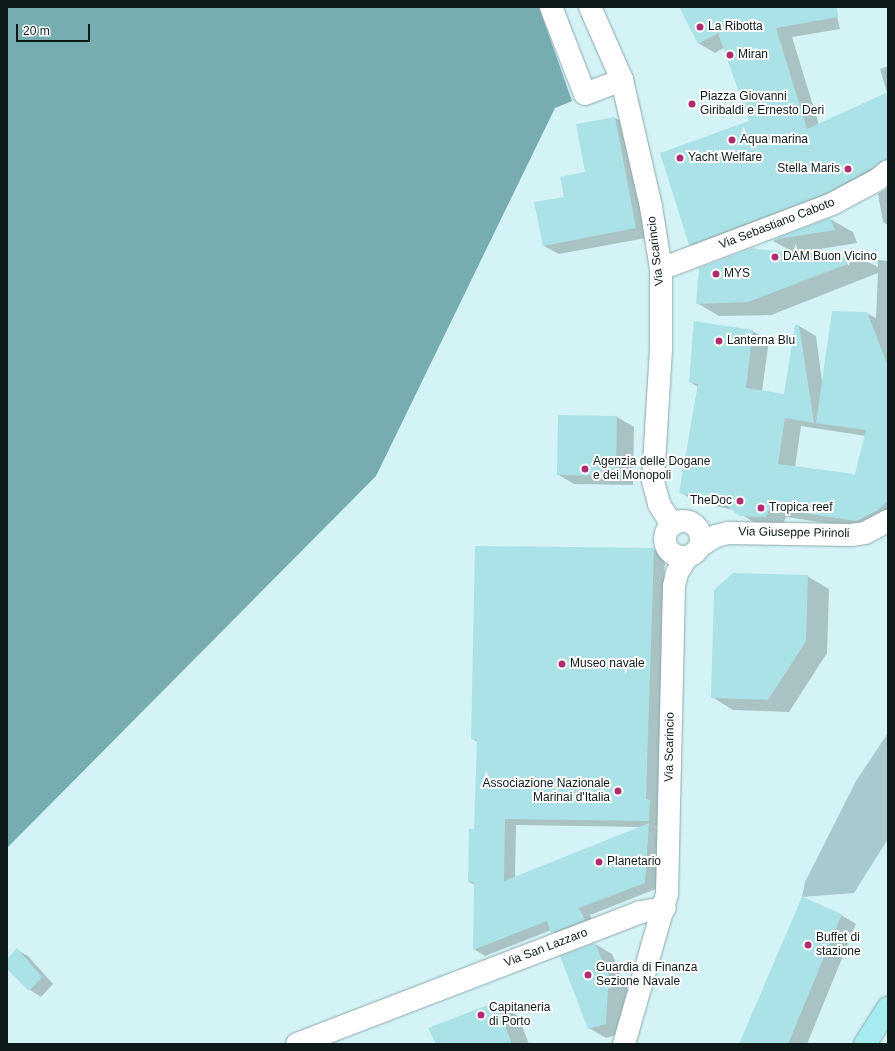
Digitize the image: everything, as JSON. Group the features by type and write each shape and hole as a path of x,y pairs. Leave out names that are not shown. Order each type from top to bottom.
{"main road":[{"path":"865,1044 882,1017"}],"street":[{"path":"551,7 585,94 622,80"},
{"name":"Via Scarincio","path":"590,7 622,80 651,207 661,269 661,348 653,481 660,504 672,525"},
{"name":"Via Sebastiano Caboto","path":"661,269 832,204 877,180 888,171"},
{"path":"683,521 694,525 701,534 686,552 665,541 672,525 683,521"},
{"name":"Via Giuseppe Pirinoli","path":"686,552 716,536 728,533 851,535 865,533 888,521"},
{"name":"Via Scarincio","path":"665,908 669,879 674,586 677,573 686,552"},
{"path":"624,1044 665,908"},
{"name":"Via San Lazzaro","path":"297,1044 640,912 665,908"}],"shaded area":[{"path":"7,7 539,7 572,101 555,108 376,476 7,848"},
{"path":"888,733 888,839 854,893 802,897 805,882 856,781"}],"building":[{"path":"679,7 837,7 838,17 776,28 807,129 888,92 888,159 827,193 689,245 660,153 749,121 718,33 698,44"},
{"path":"615,117 636,228 543,246 534,202 564,197 560,177 585,172 576,124"},
{"path":"830,218 835,230 771,240"},
{"path":"755,247 755,249 863,258 748,302 696,304 699,268"},
{"path":"832,311 867,312 888,366 888,501 878,510 856,521 770,508 766,517 739,516 723,502 679,493 698,384 689,382 694,321 753,330 746,388 784,394 795,325 799,325 814,423 785,418 778,464 855,474 866,430 816,423"},
{"path":"558,415 617,416 616,476 557,475"},
{"path":"475,546 654,548 646,799 650,800 649,821 505,819 504,881 649,823 645,883 579,908 585,920 551,933 547,921 473,950 474,882 468,882 469,829 474,829 477,740 471,739"},
{"path":"733,573 808,575 806,641 768,700 711,698 714,590"},
{"path":"802,897 842,914 788,1044 739,1044"},
{"name":"Guardia di Finanza Sezione Navale","path":"595,943 614,987 608,989 606,1024 588,1029 560,956"},
{"path":"17,948 42,977 29,991 7,969 7,959"},
{"name":"Capitaneria di Porto","path":"496,1002 512,1044 436,1044 428,1028"}],"place":[{"name":"La Ribotta","path":"700,27"},
{"name":"Miran","path":"730,55"},
{"name":"Piazza Giovanni Giribaldi e Ernesto Deri","path":"692,104"},
{"name":"Aqua marina","path":"732,140"},
{"name":"Yacht Welfare","path":"680,158"},
{"name":"Stella Maris","path":"848,169"},
{"name":"DAM Buon Vicino","path":"775,257"},
{"name":"MYS","path":"716,274"},
{"name":"Lanterna Blu","path":"719,341"},
{"name":"Agenzia delle Dogane e dei Monopoli","path":"585,469"},
{"name":"TheDoc","path":"740,501"},
{"name":"Tropica reef","path":"761,508"},
{"name":"Museo navale","path":"562,664"},
{"name":"Associazione Nazionale Marinai d'Italia","path":"618,791"},
{"name":"Planetario","path":"599,862"},
{"name":"Buffet di stazione","path":"808,945"},
{"name":"Guardia di Finanza Sezione Navale","path":"588,975"},
{"name":"Capitaneria di Porto","path":"481,1015"}]}
